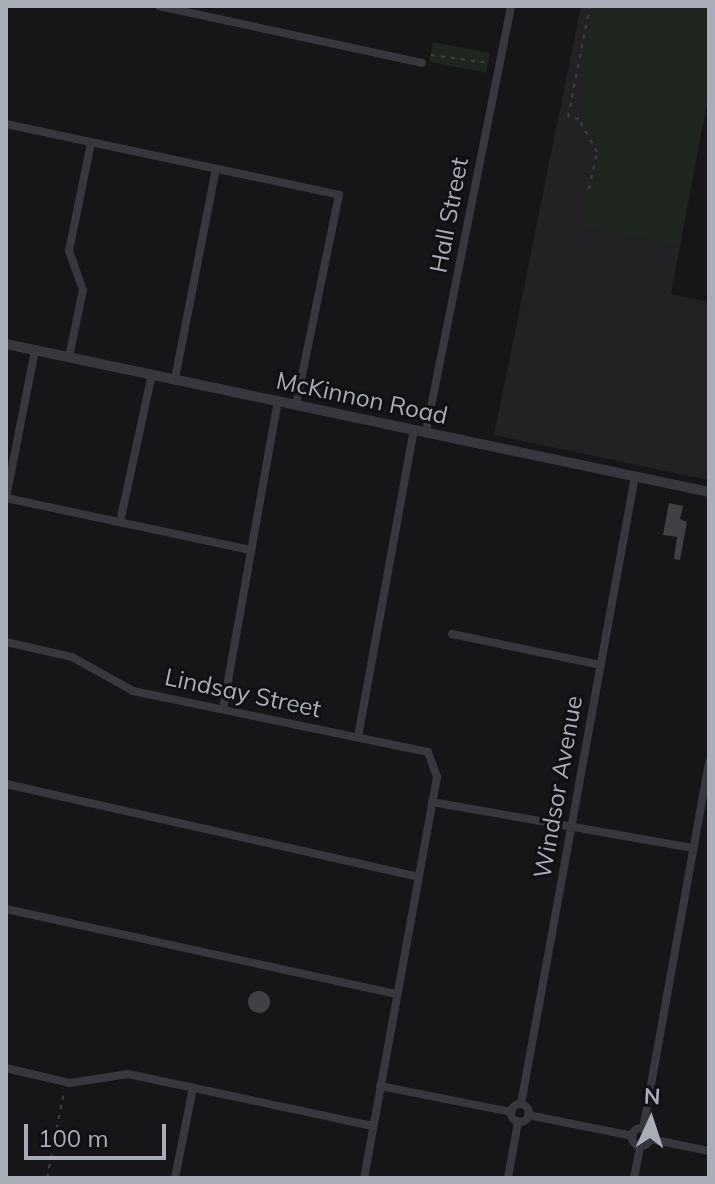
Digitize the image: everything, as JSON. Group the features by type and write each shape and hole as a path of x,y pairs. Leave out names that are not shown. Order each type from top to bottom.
{"street":[{"path":"159,6 422,63"},
{"name":"Hall Street","path":"426,432 511,6"},
{"path":"6,124 339,195 296,405"},
{"path":"69,357 83,290 69,251 91,143"},
{"path":"175,379 216,169"},
{"name":"McKinnon Road","path":"6,344 709,492"},
{"path":"35,350 6,498 251,550"},
{"path":"120,522 152,374"},
{"path":"223,709 278,401"},
{"path":"358,737 414,430"},
{"name":"Windsor Avenue","path":"521,1104 635,476"},
{"path":"452,634 600,665"},
{"name":"Lindsay Street","path":"6,642 72,657 133,691 428,752 437,777 432,802"},
{"path":"633,1136 643,1129 709,763"},
{"path":"6,784 418,877"},
{"path":"364,1178 432,802 694,848"},
{"path":"6,909 397,994"},
{"path":"6,1068 65,1081 128,1074 373,1126"},
{"path":"380,1086 511,1112 518,1122"},
{"path":"175,1178 193,1088"},
{"path":"511,1112 521,1104 528,1115 633,1136 640,1146"},
{"path":"508,1178 518,1122 528,1115"},
{"path":"643,1129 650,1139 709,1151"},
{"path":"634,1178 640,1146 650,1139"}],"path":[{"path":"589,189 597,152 579,119 568,117 590,6"},
{"path":"431,55 489,63"},
{"path":"47,1178 65,1081"}],"shaded area":[{"path":"581,6 709,6 709,93 671,294 709,302 709,480 494,435"},
{"path":"594,6 709,6 709,93 678,245 583,227 598,151 581,116 588,80 579,78"},
{"path":"433,42 490,53 486,73 429,62"}],"building":[{"path":"669,503 683,506 680,519 687,522 680,560 674,559 677,537 663,535"},
{"path":"255,991 263,991 270,1002 263,1013 255,1013 248,1006 248,998"}]}
